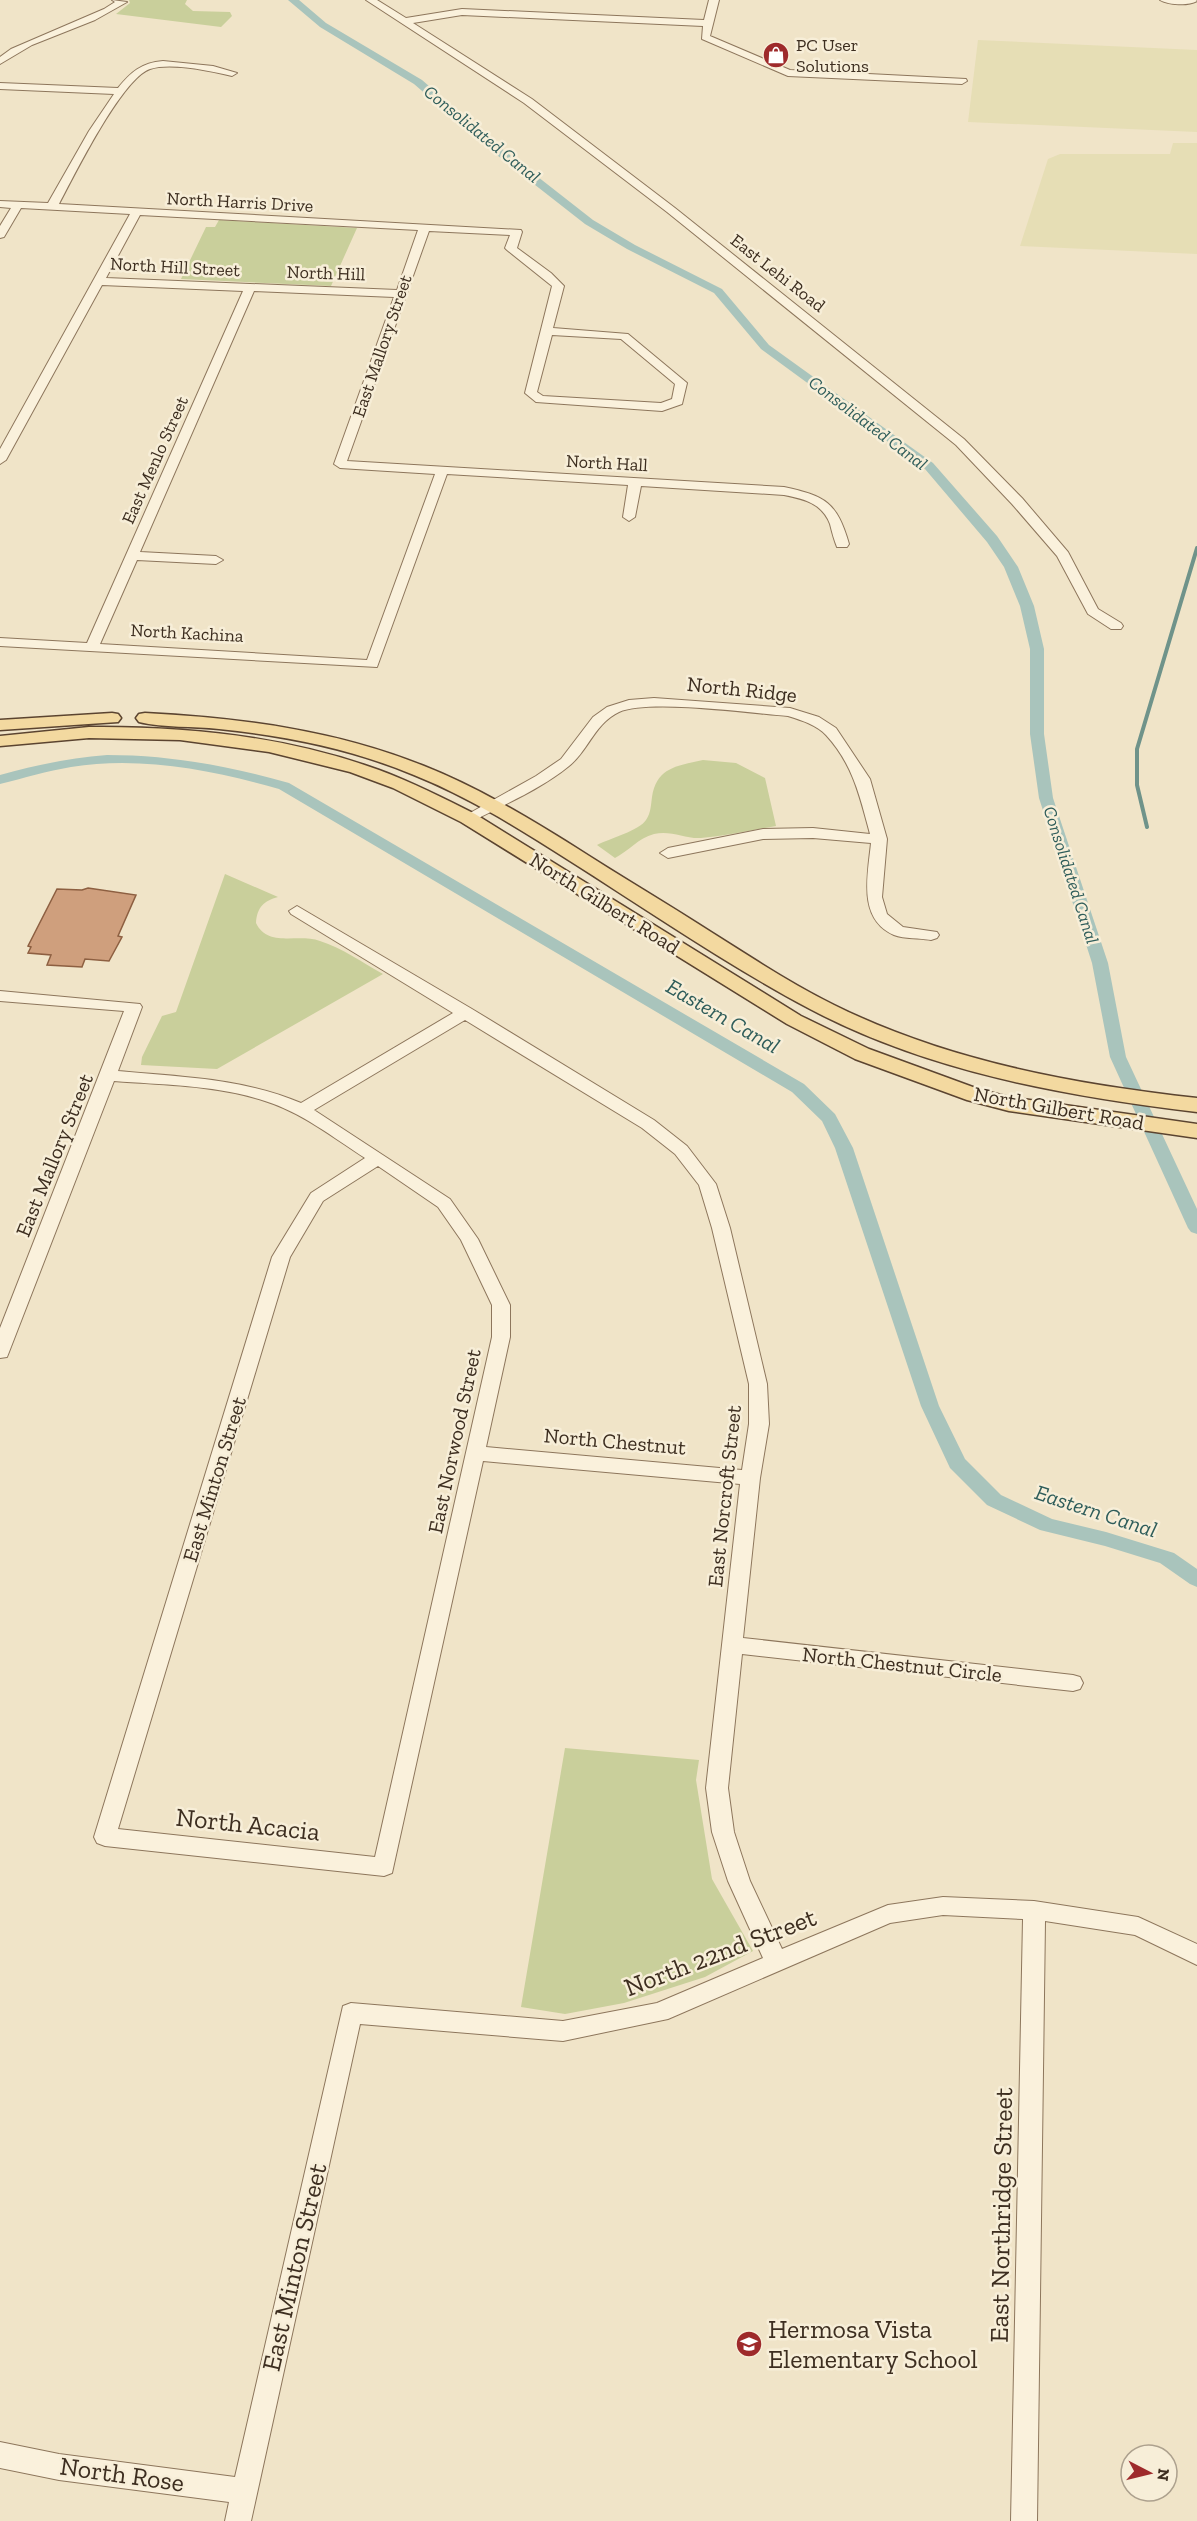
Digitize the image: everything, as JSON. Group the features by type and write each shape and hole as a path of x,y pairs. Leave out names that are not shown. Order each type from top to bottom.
{"main road":[{"name":"North Gilbert Road","path":"0,725 80,718 139,717 195,720 293,732 381,756 418,770 493,805 768,976 824,1008 881,1034 951,1059 1023,1078 1084,1090 1197,1104"},
{"name":"North Gilbert Road","path":"0,741 97,733 154,733 267,746 357,768 427,797 468,818 794,1020 862,1054 974,1095 1031,1107 1192,1130"}],"street":[{"name":"East Lehi Road","path":"370,0 528,101 671,210 960,442 1017,501 1063,555 1092,611 1116,626"},
{"path":"714,0 705,37 788,73 962,81"},
{"path":"1165,0 1192,1"},
{"path":"0,61 31,42 100,15 120,1"},
{"path":"405,21 462,12 707,23"},
{"path":"51,208 120,91 136,73 145,67 158,64 210,68 231,73"},
{"path":"0,86 120,91"},
{"name":"North Harris Drive","path":"0,204 136,213 517,231 511,248 517,255 553,279 558,286 547,331"},
{"path":"0,235 17,206"},
{"path":"0,460 136,213"},
{"name":"East Mallory Street","path":"340,464 425,227"},
{"name":"North Hill Street","path":"99,281 250,288"},
{"name":"North Hill","path":"250,288 400,294"},
{"name":"East Menlo Street","path":"92,647 250,288"},
{"path":"547,331 624,336 681,383 678,401 662,407 540,399 531,393 547,331"},
{"name":"North Hall","path":"340,464 784,491 811,497 828,507 836,518 842,544"},
{"name":"North Kachina","path":"0,642 372,664 442,471"},
{"path":"628,517 635,482"},
{"path":"132,556 216,560"},
{"name":"North Ridge","path":"468,818 540,779 566,762 598,720 612,710 629,704 654,702 790,712 814,720 831,731 863,779 879,839 874,897 880,916 898,931 931,935"},
{"path":"668,853 763,834 813,833 879,839"},
{"name":"East Norcroft Street","path":"297,911 648,1124 681,1150 707,1184 721,1227 758,1384 759,1424 750,1478 717,1788 723,1832 739,1881 776,1962"},
{"name":"East Mallory Street","path":"0,996 134,1007 110,1075 0,1352"},
{"path":"302,1110 466,1012"},
{"name":"East Norwood Street","path":"110,1075 232,1087 272,1097 302,1110 444,1203 469,1239 501,1305 501,1337 384,1867"},
{"name":"East Minton Street","path":"105,1838 281,1257 317,1197 340,1180 378,1158"},
{"name":"North Chestnut","path":"476,1453 750,1478"},
{"name":"North Chestnut Circle","path":"732,1645 1072,1683"},
{"name":"North Acacia","path":"105,1838 384,1867"},
{"name":"North 22nd Street","path":"351,2013 563,2031 660,2012 888,1914 943,1906 1034,1910 1138,1926 1197,1955"},
{"name":"East Northridge Street","path":"1024,2521 1034,1910"},
{"name":"East Minton Street","path":"238,2521 351,2013"},
{"name":"North Rose","path":"0,2455 59,2466 244,2491"}],"shaded area":[{"path":"978,40 1197,50 1197,132 968,122"},
{"path":"1173,143 1197,143 1197,254 1020,246 1048,159 1060,154 1170,154"}],"green space":[{"path":"129,0 187,0 185,4 193,11 230,12 232,16 221,27 116,14 130,3"},
{"path":"219,220 357,228 331,286 181,279 206,227 215,227"},
{"path":"703,760 736,763 765,778 776,826 701,838 666,833 654,834 643,838 615,858 597,845 643,824 649,814 658,779 663,774 677,766"},
{"path":"225,874 278,897 265,903 258,913 256,923 261,931 276,938 320,941 383,974 217,1069 141,1065 142,1057 162,1016 176,1012"},
{"path":"565,1748 699,1760 696,1780 712,1879 753,1951 705,1977 624,2003 565,2014 521,2007"}],"building":[{"path":"88,888 136,895 118,936 122,937 109,961 85,959 82,967 47,965 51,955 28,953 31,947 28,946 57,889 82,890"}],"waterway":[{"name":"Consolidated Canal","path":"293,0 323,25 418,82 497,150 589,222 631,247 718,291 765,347 929,466 992,539 1011,567 1027,606 1037,649 1037,734 1046,798 1100,963 1118,1057 1197,1228"},
{"path":"1147,827 1137,785 1137,749 1197,548"},
{"name":"Eastern Canal","path":"0,780 36,769 72,763 107,759 142,759 212,768 284,786 798,1088 829,1118 844,1148 930,1406 957,1463 994,1500 1047,1525 1106,1539 1167,1558 1197,1579"}],"place":[{"name":"PC User Solutions","path":"776,55"},
{"name":"Hermosa Vista Elementary School","path":"749,2344"}]}
